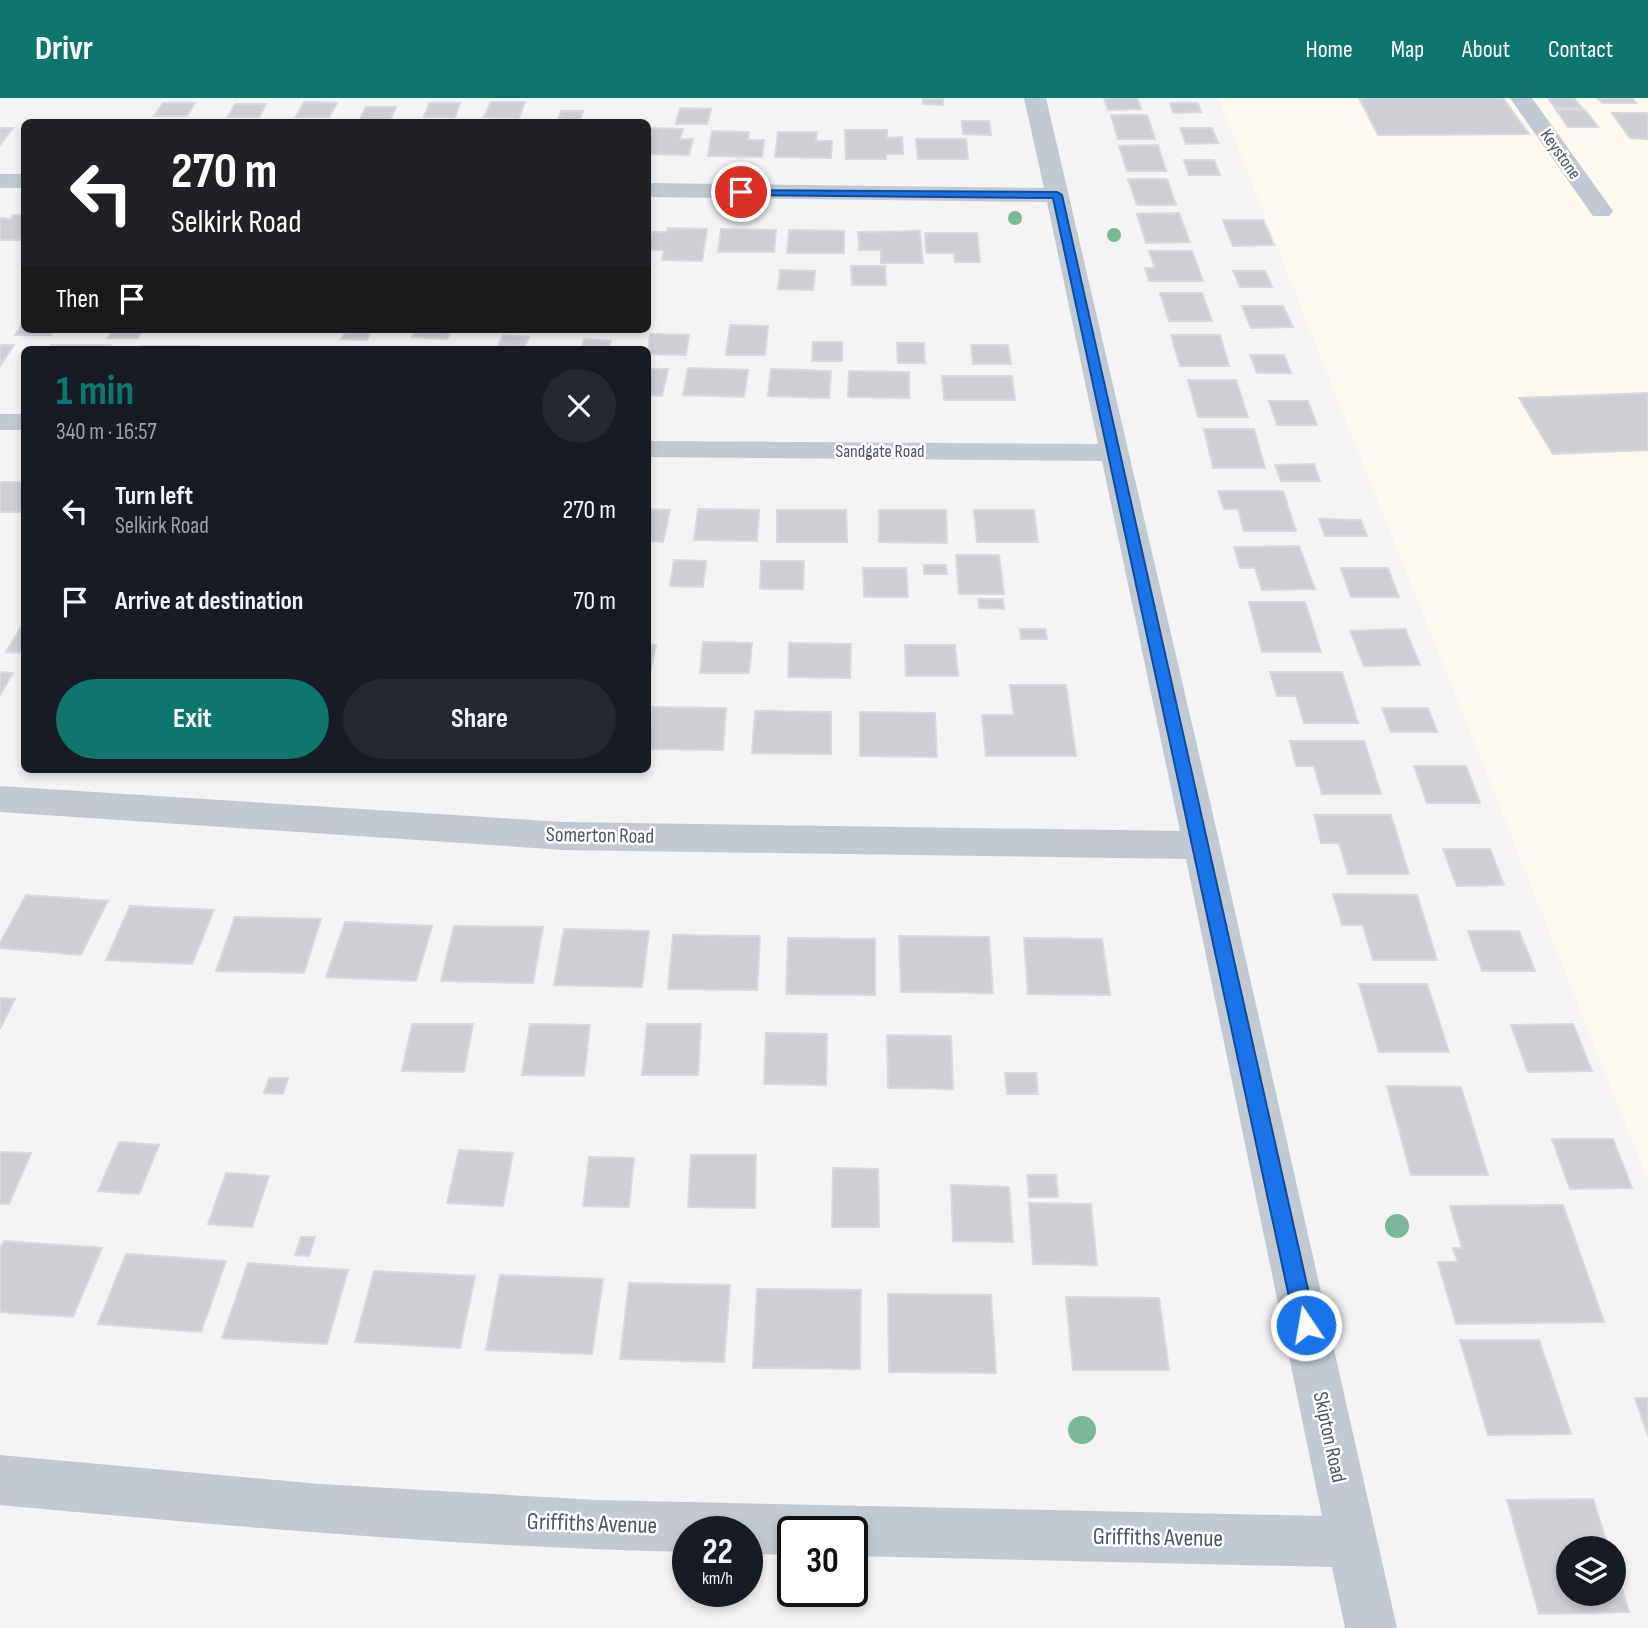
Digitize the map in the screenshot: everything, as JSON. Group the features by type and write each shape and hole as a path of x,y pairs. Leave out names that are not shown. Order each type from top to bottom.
{"street":[{"name":"Skipton Road","path":"1035,98 1371,1628"},
{"name":"Keystone","path":"1521,98 1601,211"},
{"path":"0,181 21,181"},
{"path":"651,190 1057,195"},
{"path":"0,422 21,422"},
{"name":"Sandgate Road","path":"651,449 1113,453"},
{"name":"Somerton Road","path":"0,799 564,835 1201,845"},
{"name":"Griffiths Avenue","path":"0,1480 320,1510 596,1525 1352,1542"}],"shaded area":[{"path":"1218,98 1648,98 1648,1180"}],"building":[{"path":"1104,98 1137,98 1141,109 1108,110"},
{"path":"1359,98 1503,98 1529,134 1378,135"},
{"path":"1548,98 1574,98 1582,108 1555,108"},
{"path":"1597,98 1632,98 1636,103 1602,103"},
{"path":"923,99 943,99 943,105 923,104"},
{"path":"304,102 337,103 329,117 296,117"},
{"path":"491,102 525,102 519,118 484,117"},
{"path":"163,103 195,103 187,116 154,116"},
{"path":"429,103 460,103 455,117 424,117"},
{"path":"1170,103 1198,103 1201,112 1173,113"},
{"path":"235,104 266,104 259,117 228,117"},
{"path":"366,107 396,107 391,119 360,119"},
{"path":"680,108 711,109 707,124 676,124"},
{"path":"1556,110 1585,110 1598,127 1568,127"},
{"path":"561,111 583,111 580,119 558,119"},
{"path":"1612,113 1648,113 1648,139 1630,138"},
{"path":"1111,115 1147,115 1155,139 1118,139"},
{"path":"962,121 989,121 991,135 963,134"},
{"path":"0,128 13,128 0,145"},
{"path":"651,128 683,129 680,139 693,139 689,155 651,154"},
{"path":"1180,128 1212,128 1218,143 1186,144"},
{"path":"845,130 887,130 887,138 902,137 903,154 886,154 886,159 846,159"},
{"path":"712,131 749,132 748,140 764,140 762,157 708,156"},
{"path":"778,132 817,132 816,141 832,141 831,158 775,157"},
{"path":"916,139 966,139 968,159 918,159"},
{"path":"1158,145 1166,171 1127,171 1119,146"},
{"path":"1184,160 1214,160 1220,175 1189,175"},
{"path":"1128,179 1167,179 1176,205 1137,205"},
{"path":"1179,213 1190,242 1146,243 1137,214"},
{"path":"13,215 21,215 21,240 0,240 0,218 11,219"},
{"path":"1223,220 1263,220 1274,245 1233,246"},
{"path":"668,228 707,229 702,261 662,260 664,250 651,250 651,236 652,232 667,232"},
{"path":"721,229 776,230 774,252 718,252"},
{"path":"789,230 844,231 844,253 787,253"},
{"path":"920,231 923,263 881,263 881,250 859,250 858,232"},
{"path":"925,233 977,233 980,262 955,262 954,253 926,253"},
{"path":"1149,251 1192,251 1203,281 1149,281 1145,268 1155,268"},
{"path":"851,266 885,266 886,285 852,285"},
{"path":"780,270 815,271 813,290 778,289"},
{"path":"1233,271 1265,271 1272,287 1240,287"},
{"path":"1160,293 1202,293 1212,321 1169,321"},
{"path":"1242,306 1283,306 1293,327 1251,328"},
{"path":"21,325 21,333 52,333 51,335 15,335"},
{"path":"730,325 768,326 765,355 726,355"},
{"path":"111,333 141,333 138,338 108,338"},
{"path":"345,333 370,333 367,340 341,339"},
{"path":"414,333 450,333 447,339 412,337"},
{"path":"650,334 689,335 686,355 651,354 651,346 649,346"},
{"path":"503,335 529,337 525,346 498,346"},
{"path":"1171,335 1220,335 1229,366 1180,366"},
{"path":"584,339 611,341 609,346 582,346"},
{"path":"813,342 842,342 842,361 812,361"},
{"path":"897,343 924,343 925,363 898,363"},
{"path":"0,345 14,345 0,366"},
{"path":"51,345 111,345 110,346"},
{"path":"971,345 1008,345 1011,364 973,364"},
{"path":"1250,355 1284,355 1291,373 1257,373"},
{"path":"688,368 748,370 744,397 683,395"},
{"path":"651,369 668,369 662,396 651,395"},
{"path":"771,369 831,371 829,398 768,396"},
{"path":"849,371 909,372 909,398 848,397"},
{"path":"942,376 1012,376 1015,400 944,400"},
{"path":"1188,380 1236,380 1248,417 1198,417"},
{"path":"1648,393 1648,450 1553,454 1519,398"},
{"path":"1269,401 1308,401 1317,425 1277,425"},
{"path":"1204,429 1254,429 1265,468 1213,468"},
{"path":"1314,464 1320,481 1281,481 1275,465"},
{"path":"0,482 21,482 21,512 0,512"},
{"path":"1218,491 1283,491 1296,531 1244,531 1238,509 1224,509"},
{"path":"651,509 670,510 663,542 651,541"},
{"path":"698,509 759,510 757,541 694,540"},
{"path":"777,510 846,510 847,542 777,542"},
{"path":"879,510 946,510 947,543 879,542"},
{"path":"974,510 1034,510 1038,542 977,542"},
{"path":"1319,519 1361,520 1367,536 1325,536"},
{"path":"1299,546 1315,589 1262,590 1255,568 1240,568 1234,547"},
{"path":"956,555 999,555 1004,594 959,594"},
{"path":"674,560 706,561 703,587 670,586"},
{"path":"761,561 804,561 803,589 760,589"},
{"path":"924,565 946,565 947,574 924,574"},
{"path":"863,568 906,568 908,597 864,597"},
{"path":"1341,568 1388,568 1399,597 1351,597"},
{"path":"978,599 1003,599 1004,609 979,608"},
{"path":"1249,602 1305,602 1321,652 1262,652"},
{"path":"21,627 21,653 6,652"},
{"path":"1020,629 1045,629 1047,639 1021,639"},
{"path":"1405,629 1420,665 1364,666 1350,631"},
{"path":"703,642 752,643 749,673 700,673"},
{"path":"789,643 851,644 850,678 788,677"},
{"path":"651,645 656,645 651,669"},
{"path":"905,645 955,645 958,676 906,676"},
{"path":"0,672 13,673 0,695"},
{"path":"1270,672 1342,672 1358,723 1304,723 1296,696 1277,696"},
{"path":"1010,685 1066,685 1076,756 986,756 982,715 1014,715"},
{"path":"652,707 726,708 723,750 651,749"},
{"path":"1382,708 1428,708 1437,732 1391,732"},
{"path":"755,711 831,712 831,754 752,753"},
{"path":"860,712 935,713 937,757 860,756"},
{"path":"1290,741 1364,741 1381,794 1322,794 1314,766 1296,766"},
{"path":"1414,766 1466,766 1480,803 1427,803"},
{"path":"1314,815 1391,815 1409,874 1348,874 1339,843 1321,843"},
{"path":"1443,849 1490,849 1504,885 1457,886"},
{"path":"1333,894 1417,895 1437,960 1373,960 1363,925 1342,925"},
{"path":"26,895 108,901 81,955 0,948 0,943"},
{"path":"130,906 214,910 192,964 106,960"},
{"path":"235,917 321,919 304,973 216,971"},
{"path":"345,922 432,926 416,981 326,977"},
{"path":"454,926 543,927 533,983 441,981"},
{"path":"564,929 649,931 642,987 554,985"},
{"path":"1468,931 1519,931 1535,971 1482,971"},
{"path":"673,935 760,936 757,990 668,989"},
{"path":"899,936 989,937 993,993 901,992"},
{"path":"788,938 875,939 875,995 786,994"},
{"path":"1024,938 1102,939 1110,995 1028,994"},
{"path":"1359,984 1427,984 1449,1052 1379,1052"},
{"path":"0,998 15,999 0,1029"},
{"path":"412,1024 473,1024 464,1072 402,1071"},
{"path":"530,1024 590,1025 584,1076 522,1075"},
{"path":"647,1024 701,1024 698,1075 642,1075"},
{"path":"1573,1024 1592,1071 1528,1072 1511,1025"},
{"path":"766,1033 827,1034 826,1085 764,1084"},
{"path":"887,1035 951,1036 953,1089 888,1088"},
{"path":"1005,1073 1036,1073 1038,1094 1007,1094"},
{"path":"269,1078 288,1078 283,1094 264,1093"},
{"path":"1387,1086 1461,1087 1488,1175 1411,1175"},
{"path":"1552,1139 1613,1139 1632,1188 1570,1189"},
{"path":"119,1142 159,1145 139,1194 98,1191"},
{"path":"459,1150 513,1153 503,1206 447,1203"},
{"path":"0,1152 31,1153 9,1204 0,1204"},
{"path":"691,1155 756,1155 755,1208 688,1207"},
{"path":"589,1157 634,1158 629,1207 583,1206"},
{"path":"833,1168 878,1169 879,1227 832,1227"},
{"path":"226,1173 269,1176 252,1227 208,1224"},
{"path":"1027,1175 1056,1175 1058,1197 1029,1197"},
{"path":"951,1185 1009,1187 1013,1242 953,1241"},
{"path":"1029,1203 1091,1204 1097,1265 1033,1264"},
{"path":"1563,1205 1604,1322 1456,1324 1438,1262 1458,1262 1453,1248 1462,1248 1450,1206"},
{"path":"301,1237 315,1237 309,1256 295,1255"},
{"path":"4,1241 102,1248 73,1317 0,1312 0,1249"},
{"path":"126,1254 226,1261 201,1332 98,1324"},
{"path":"248,1263 348,1270 327,1344 222,1338"},
{"path":"374,1271 475,1276 460,1348 355,1342"},
{"path":"500,1275 603,1279 592,1354 486,1350"},
{"path":"629,1283 730,1285 724,1362 620,1359"},
{"path":"757,1289 861,1290 860,1369 753,1368"},
{"path":"888,1294 991,1295 996,1373 889,1372"},
{"path":"1066,1297 1159,1298 1169,1370 1073,1370"},
{"path":"1460,1340 1539,1340 1571,1434 1488,1435"},
{"path":"1635,1398 1648,1398 1648,1436"},
{"path":"1593,1499 1605,1536 1556,1536 1556,1606 1626,1606 1626,1602 1629,1612 1539,1614 1507,1500"}],"route":[{"path":"741,192 1057,195 1306,1325"}]}
